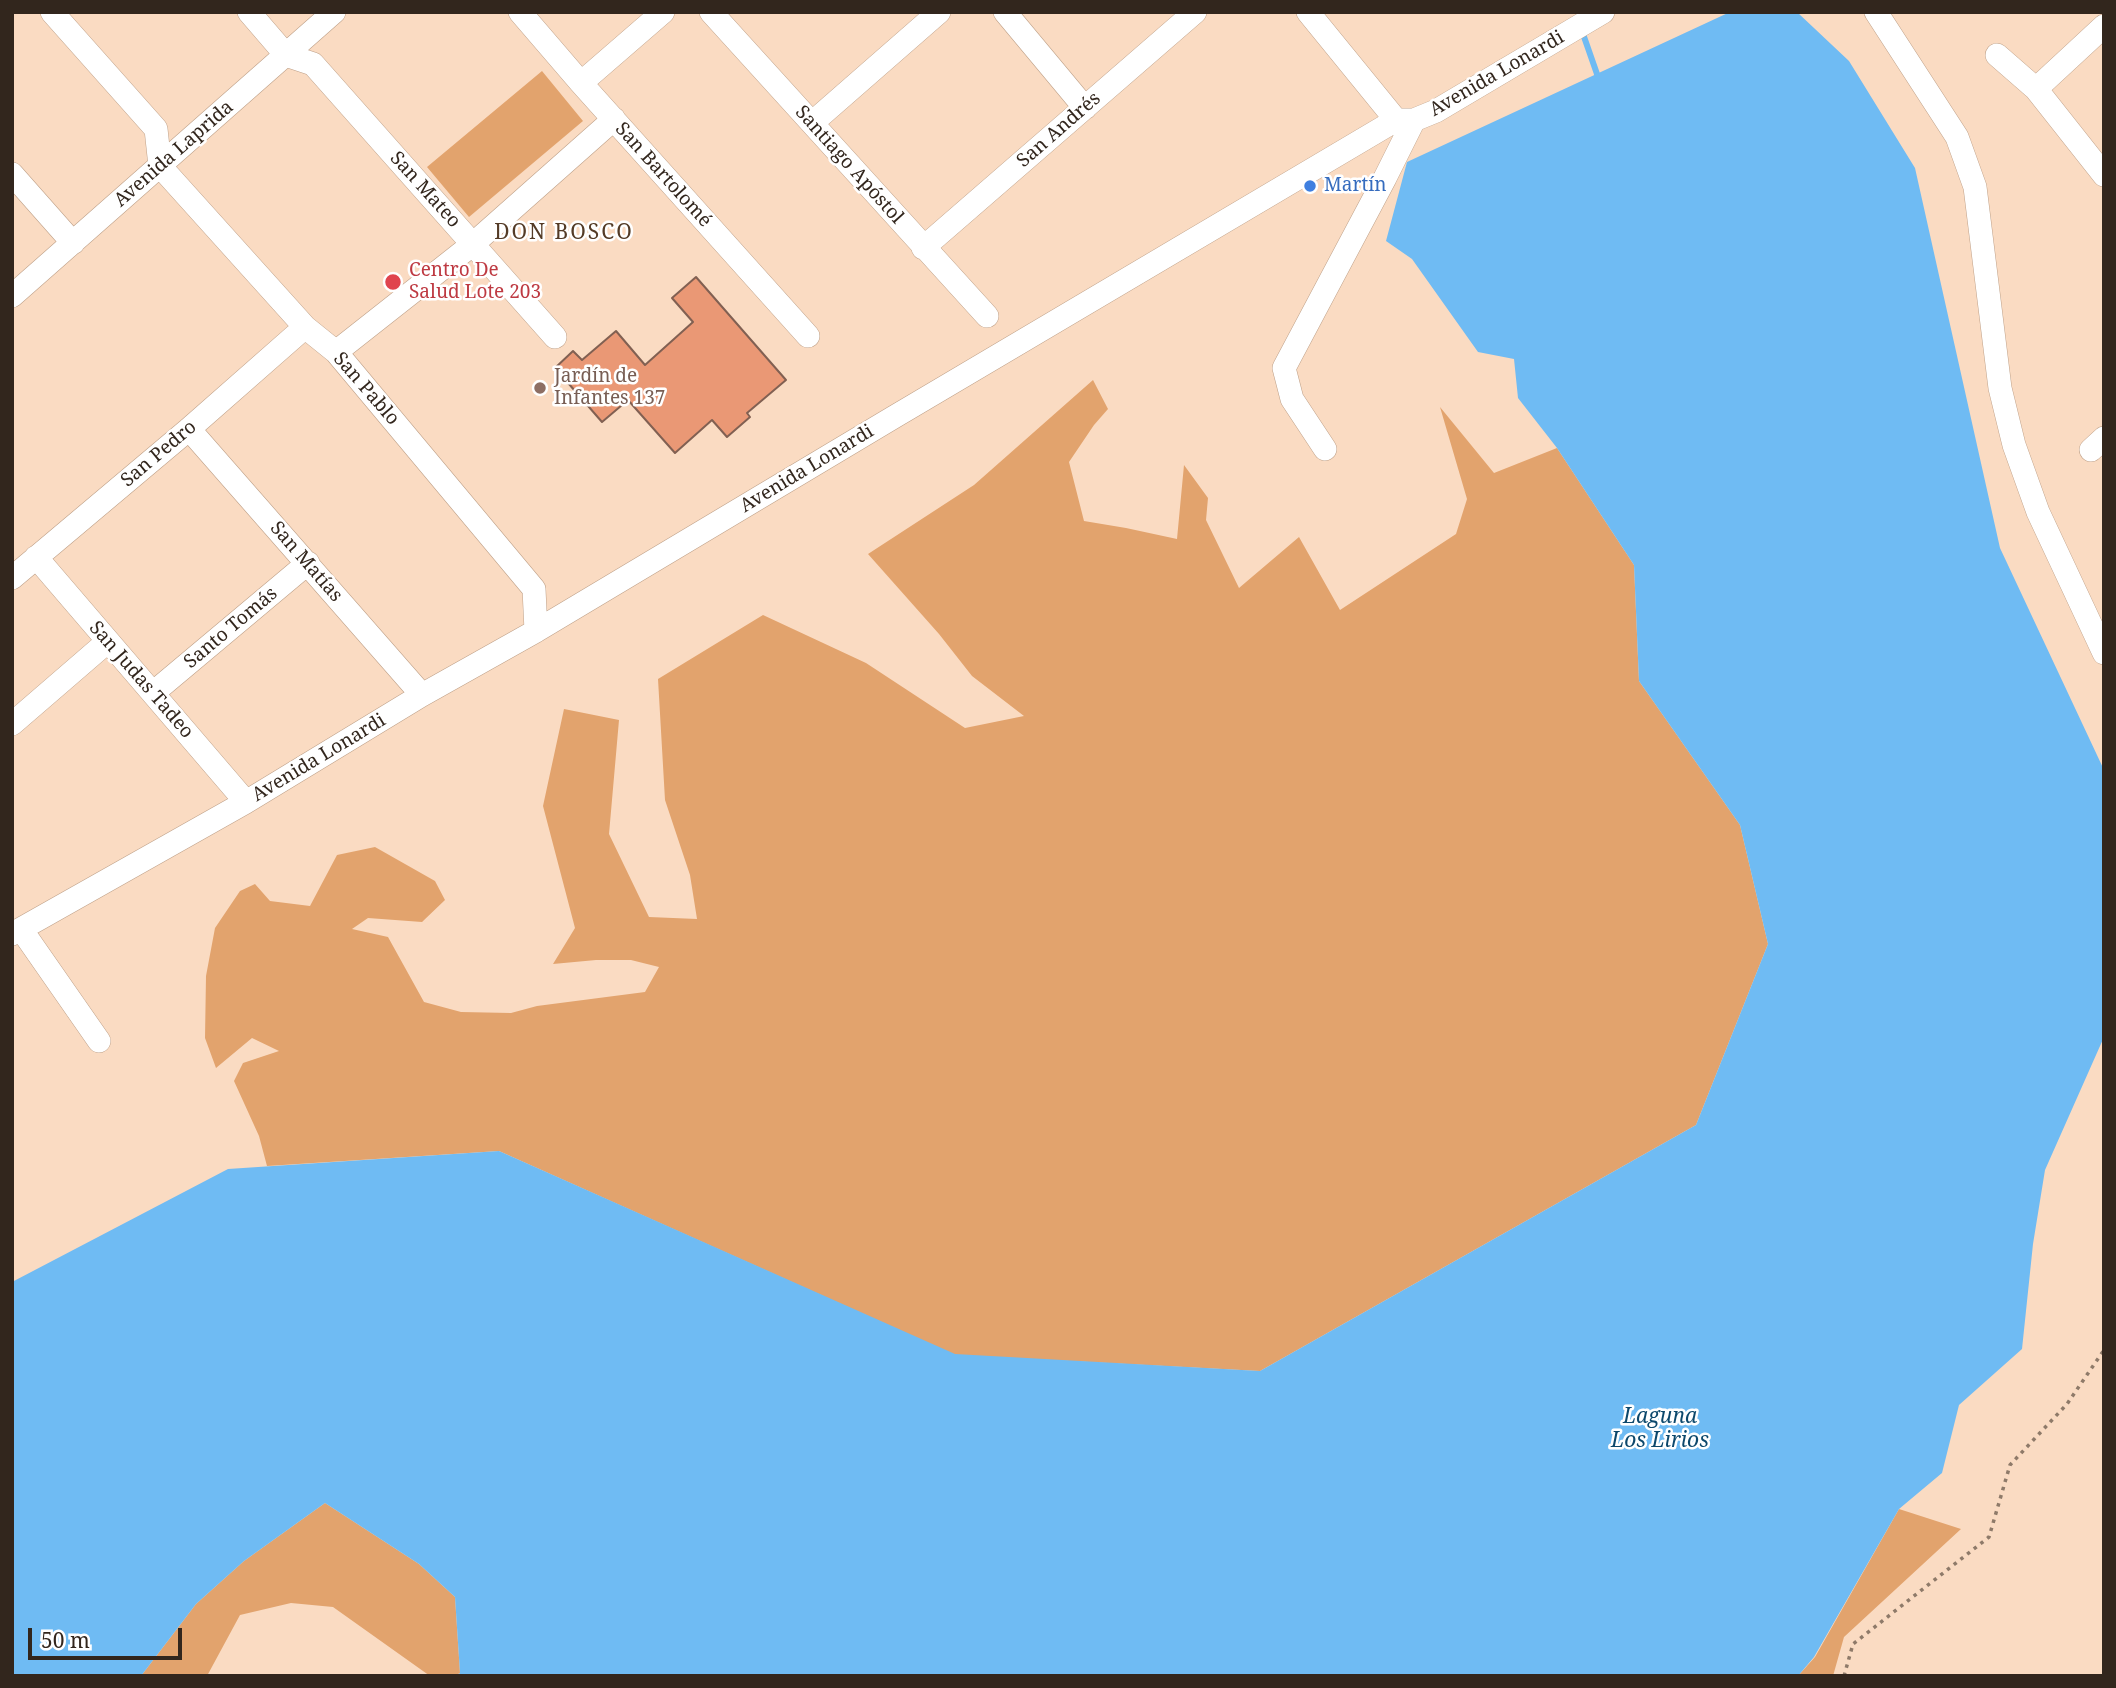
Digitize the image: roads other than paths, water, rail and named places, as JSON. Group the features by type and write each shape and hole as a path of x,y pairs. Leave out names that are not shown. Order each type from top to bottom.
{"street":[{"path":"52,12 156,129 160,166"},
{"path":"249,12 286,55"},
{"name":"Avenida Laprida","path":"12,296 334,12"},
{"name":"San Bartolomé","path":"520,12 808,336"},
{"path":"581,83 663,12"},
{"name":"Santiago Apóstol","path":"711,12 987,316"},
{"path":"812,123 939,12"},
{"path":"1005,12 1085,108"},
{"name":"San Andrés","path":"923,248 1195,12"},
{"path":"1308,12 1405,121 1385,178 1284,368 1292,399 1325,449"},
{"name":"Avenida Lonardi","path":"17,932 246,802 894,417 1405,121 1436,111 1603,12"},
{"path":"1875,12 1957,137 1975,187 2000,388 2014,445 2038,512 2104,653"},
{"path":"2036,89 2104,26"},
{"path":"1997,54 2036,89 2104,175"},
{"name":"San Mateo","path":"286,55 313,64 555,337"},
{"path":"336,352 473,244 614,119"},
{"name":"San Pablo","path":"160,166 305,327 336,352 534,589 536,631"},
{"path":"12,174 73,243"},
{"name":"San Pedro","path":"12,578 305,327"},
{"name":"San Matías","path":"189,429 422,695"},
{"name":"San Judas Tadeo","path":"36,557 246,802"},
{"name":"Santo Tomás","path":"153,692 308,563"},
{"path":"12,724 107,642"},
{"path":"17,932 99,1041"}],"water":[{"name":"Laguna Los Lirios","path":"1730,12 1797,12 1849,61 1915,168 2000,548 2104,770 2104,1037 2045,1170 2033,1244 2022,1349 1959,1405 1942,1473 1899,1509 1814,1657 1798,1676 456,1676 460,1673 455,1597 419,1564 325,1503 244,1561 196,1604 141,1676 12,1676 12,1282 228,1169 499,1151 955,1354 1260,1371 1696,1125 1768,944 1740,825 1639,681 1634,565 1557,448 1518,398 1514,359 1478,352 1412,259 1386,241 1407,162"}],"waterway":[{"path":"1582,31 1597,74"}],"place":[{"name":"Martín","path":"1310,186"},
{"name":"Centro De Salud Lote 203","path":"393,282"},
{"name":"Jardín de Infantes 137","path":"540,388"}],"district":[{"name":"DON BOSCO","path":"564,233"}]}
